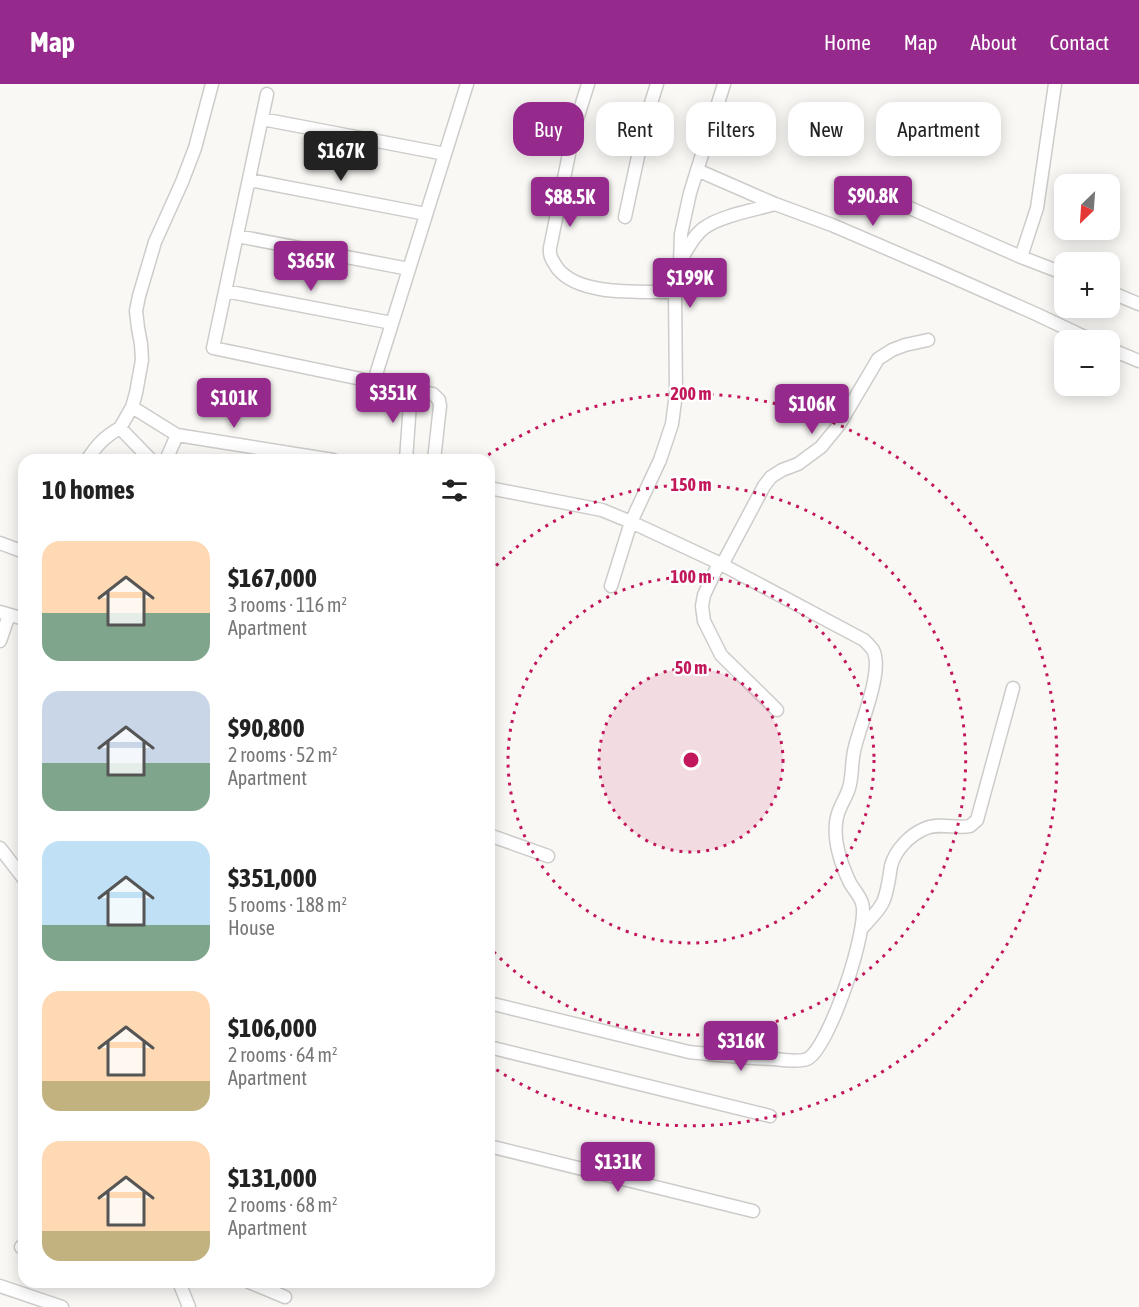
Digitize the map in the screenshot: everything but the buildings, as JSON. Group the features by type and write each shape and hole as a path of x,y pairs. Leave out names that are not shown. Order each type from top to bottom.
{"street":[{"path":"91,454 107,435 120,428 132,407 142,360 136,311 139,296 155,242 195,148 212,84"},
{"path":"374,381 467,84"},
{"path":"588,84 574,129 550,248 551,260 573,281 586,286 604,290 675,292"},
{"path":"625,217 646,119 657,84"},
{"path":"611,586 631,522 660,460 672,424 675,393 675,292 680,262 681,234 690,193 724,84"},
{"path":"1021,257 1037,208 1055,84"},
{"path":"267,94 213,348 433,394 439,400 435,454"},
{"path":"262,119 445,154"},
{"path":"697,170 775,204 832,225 1070,330"},
{"path":"249,180 426,214"},
{"path":"869,190 1054,270"},
{"path":"680,262 702,229 717,220 775,204"},
{"path":"237,236 409,268"},
{"path":"225,291 392,323"},
{"path":"1120,296 1139,304"},
{"path":"777,710 721,655 704,621 702,606 704,595 771,477 798,464 821,447 839,425 878,359 905,345 928,340"},
{"path":"1120,353 1139,362"},
{"path":"406,454 411,389"},
{"path":"132,407 177,435 296,454"},
{"path":"120,428 145,454"},
{"path":"169,454 177,435"},
{"path":"495,489 602,510 631,522 721,564 864,640 873,651 876,662 872,692 854,748 851,782 837,815 836,835 840,858 851,885 862,903 863,927 854,962 836,1010 817,1051 807,1059 789,1060 689,1052 495,1005"},
{"path":"0,543 18,550"},
{"path":"0,641 4,613"},
{"path":"863,927 883,903 892,862 899,849 910,838 924,829 938,825 970,826 977,820 1012,688"},
{"path":"495,837 548,856"},
{"path":"0,848 18,871"},
{"path":"495,1048 770,1116"},
{"path":"495,1147 753,1211"},
{"path":"0,1286 62,1307"},
{"path":"178,1288 189,1307"},
{"path":"263,1288 285,1297"}]}
